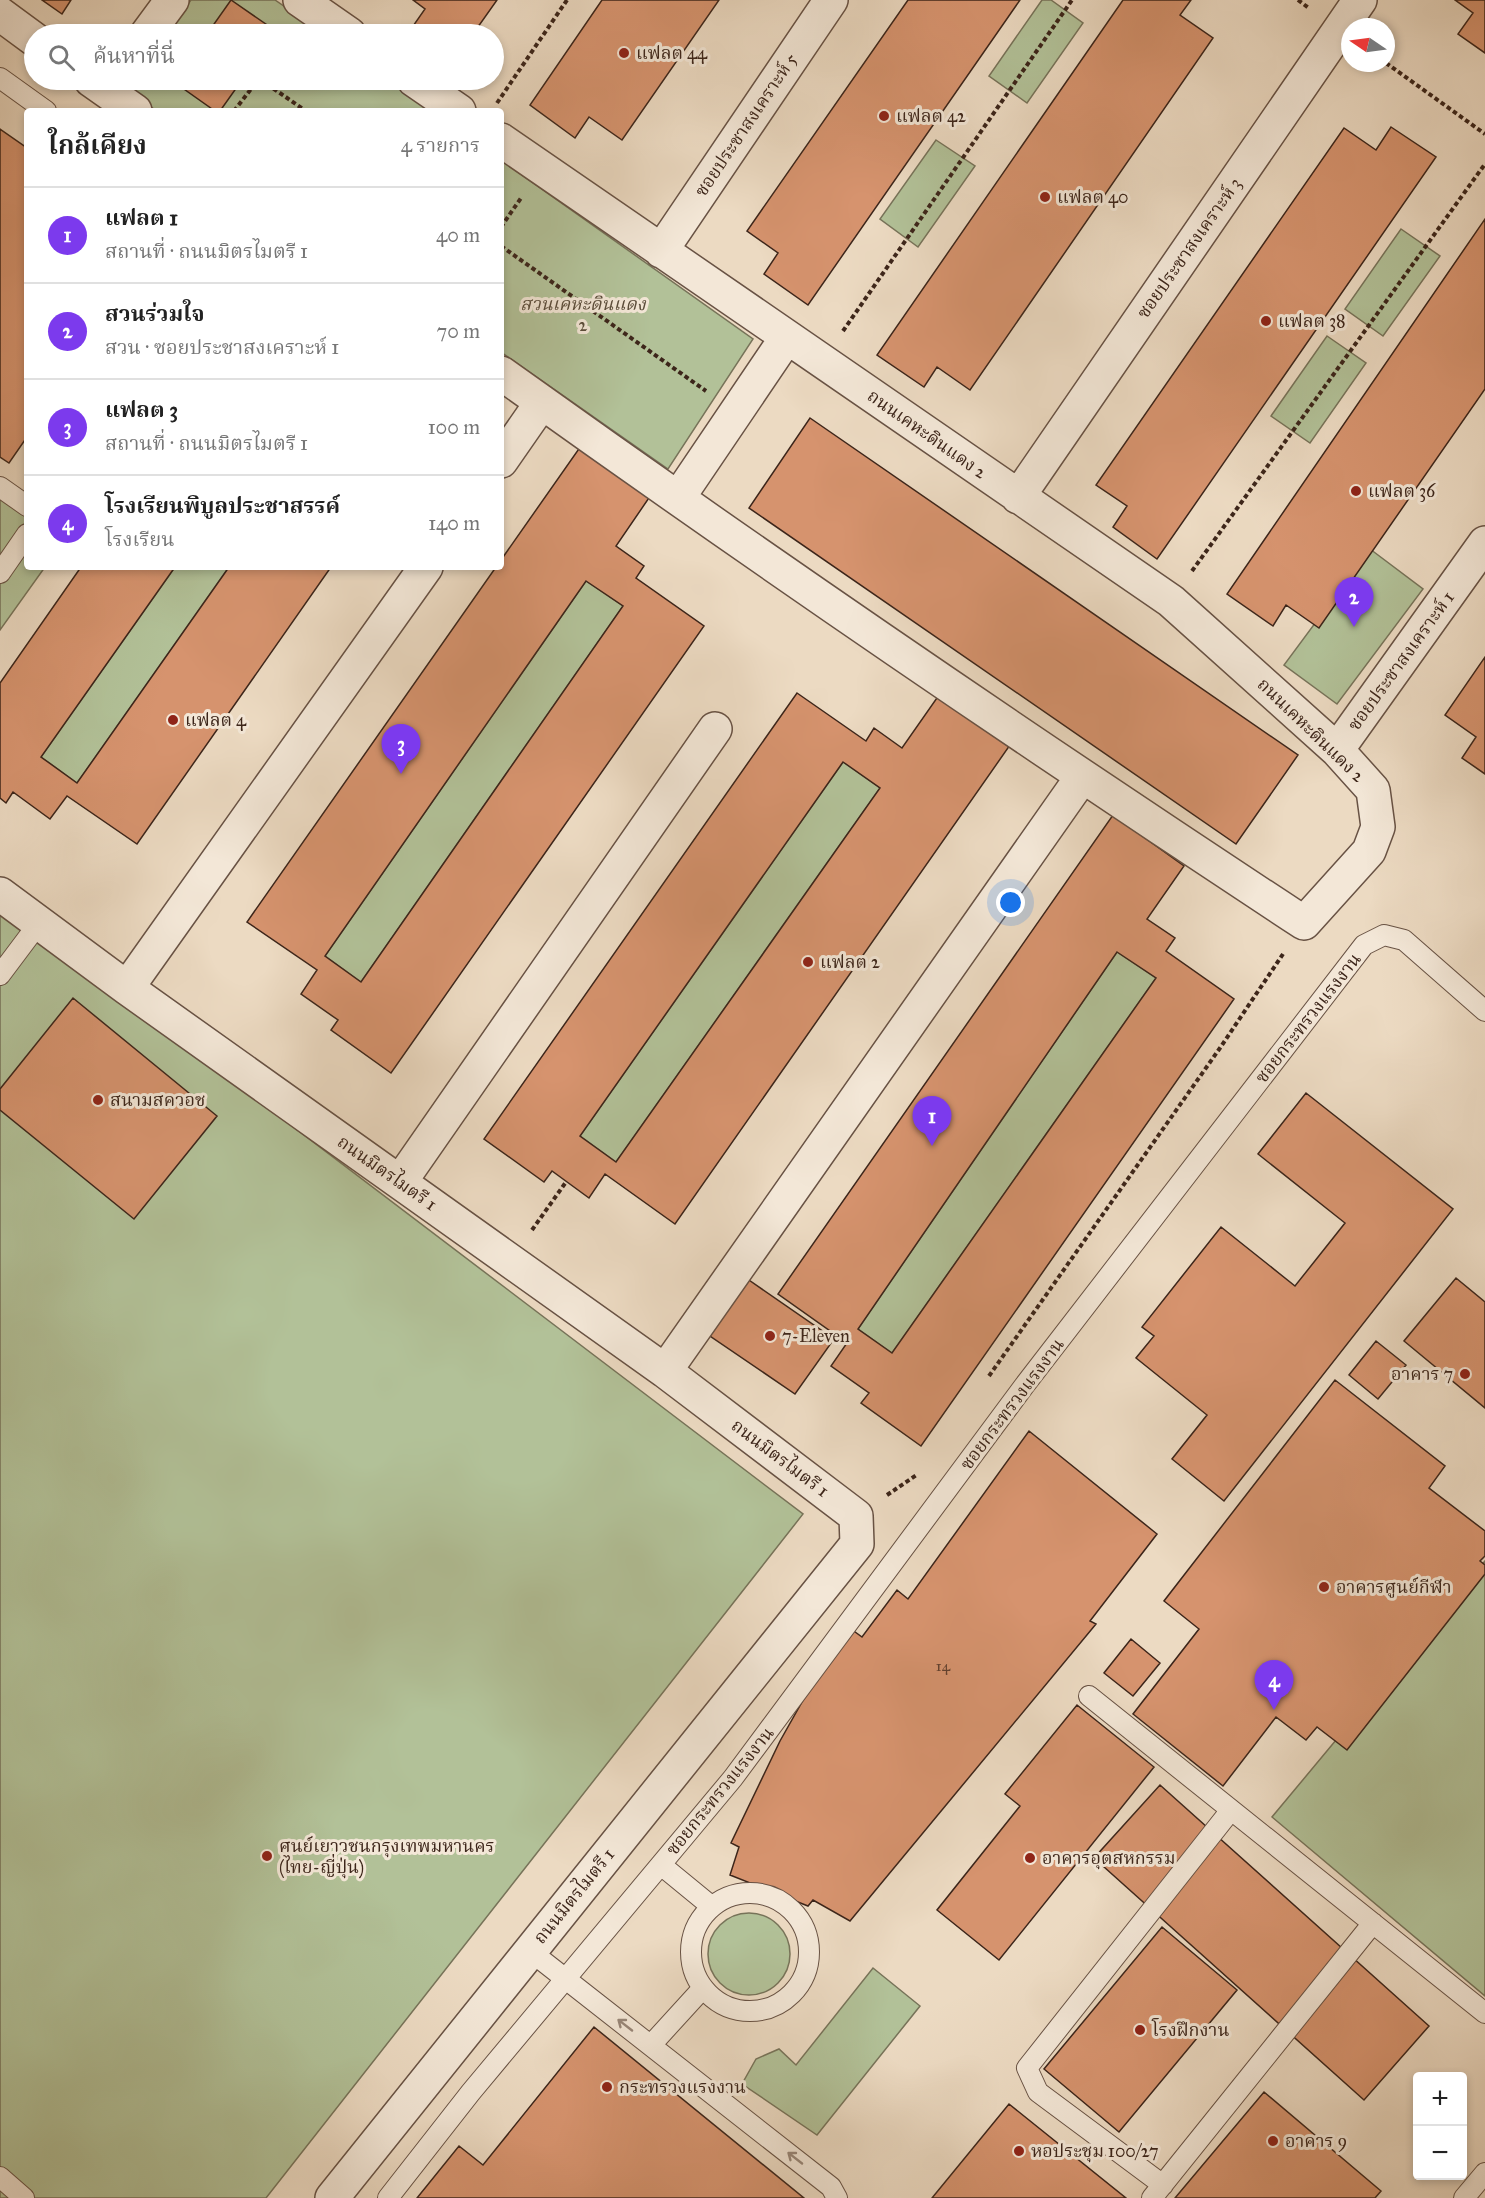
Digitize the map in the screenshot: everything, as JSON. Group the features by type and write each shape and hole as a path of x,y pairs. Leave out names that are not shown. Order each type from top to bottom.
{"street":[{"path":"154,24 172,0"},
{"name":"ซอยประชาสงเคราะห์ 5","path":"661,251 831,0"},
{"name":"ซอยประชาสงเคราะห์ 3","path":"1018,496 1360,0"},
{"path":"310,3 336,24"},
{"path":"0,14 24,32"},
{"path":"112,90 132,108"},
{"path":"429,90 455,108"},
{"name":"ถนนเคหะดินแดง 2","path":"504,142 1171,601 1337,750 1373,790 1378,827 1370,851 1304,923"},
{"path":"678,498 787,337"},
{"path":"504,375 1082,777 1304,923"},
{"path":"504,456 542,402"},
{"name":"ซอยประชาสงเคราะห์ 1","path":"1337,750 1485,543"},
{"path":"127,988 424,570"},
{"path":"400,1182 715,729"},
{"path":"665,1371 1082,777"},
{"name":"ถนนมิตรไมตรี 1","path":"0,894 127,988 665,1371 856,1516 856,1544 332,2198"}],"lane":[{"path":"0,78 42,108"},
{"path":"0,487 24,504"},
{"path":"0,573 24,538"},
{"path":"0,975 39,923"},
{"name":"ซอยกระทรวงแรงงาน","path":"388,2198 471,2092 733,1778 1024,1386 1364,945 1384,935 1404,940 1485,1011"},
{"path":"1089,1696 1485,2013"},
{"path":"1231,1810 1027,2068 1038,2092 1158,2191 1373,1923"},
{"path":"661,1865 711,1906"},
{"path":"748,1892 767,1894 785,1903 799,1917 807,1935 810,1954 805,1974 795,1990 780,2003 762,2010 742,2011 724,2006 707,1995 703,1988 696,1978 690,1959 691,1939 698,1921 711,1906 728,1895 748,1892"},
{"path":"530,1951 831,2187 837,2198"},
{"path":"651,2045 703,1988"},
{"path":"1464,2198 1485,2173"},
{"path":"0,2177 24,2198"}],"path":[{"path":"493,108 567,0"},
{"path":"822,361 1072,0"},
{"path":"1395,69 1485,134"},
{"path":"237,108 252,90"},
{"path":"275,90 302,108"},
{"path":"1171,601 1485,164"},
{"path":"504,248 736,412"},
{"path":"982,1385 1221,1048 1304,923"},
{"path":"511,1261 566,1182"},
{"path":"856,1516 921,1472"}],"green space":[{"path":"191,0 275,0 310,24 173,24"},
{"path":"1042,0 1051,0 1083,23 1027,103 989,76"},
{"path":"126,90 402,90 428,108 153,108"},
{"path":"936,140 975,166 918,247 880,219"},
{"name":"สวนเคหะดินแดง 2","path":"504,162 753,339 668,469 504,354"},
{"path":"1401,229 1440,256 1383,336 1345,309"},
{"path":"1327,336 1366,363 1310,443 1271,416"},
{"path":"0,484 24,501 24,570 43,570 0,630"},
{"path":"1370,549 1423,589 1337,704 1284,665"},
{"path":"173,570 227,570 77,783 41,757"},
{"path":"586,581 623,606 361,982 325,956"},
{"path":"843,762 880,788 616,1162 580,1136"},
{"name":"ศูนย์เยาวชนกรุงเทพมหานคร (ไทย-ญี่ปุ่น)","path":"0,904 803,1514 266,2198 0,2198"},
{"path":"1117,952 1156,978 892,1353 858,1329"},
{"path":"1485,1561 1485,1996 1272,1817"},
{"path":"749,1913 765,1916 778,1925 787,1938 790,1954 787,1970 778,1983 765,1992 749,1995 733,1992 720,1983 711,1970 708,1954 711,1938 720,1925 733,1916"},
{"path":"873,1968 920,2006 817,2135 742,2084 756,2059 779,2049 796,2065"}],"building":[{"path":"42,0 71,0 62,14"},
{"path":"231,0 266,24 214,24"},
{"path":"413,0 497,0 480,24 414,24 425,9"},
{"name":"แฟลต 44","path":"602,0 719,0 622,140 589,117 575,138 530,105"},
{"name":"แฟลต 42","path":"908,0 1020,0 808,305 764,274 778,253 747,231"},
{"name":"แฟลต 40","path":"1123,0 1191,0 1180,15 1213,38 970,390 937,367 924,387 877,355"},
{"path":"1455,0 1485,0 1485,53 1458,34 1473,13"},
{"path":"185,90 235,90 222,108 211,108"},
{"name":"แฟลต 38","path":"1391,127 1436,157 1157,559 1113,527 1127,506 1096,485 1344,128 1376,150"},
{"path":"0,129 24,146 24,441 9,463 0,457"},
{"name":"แฟลต 36","path":"1485,219 1485,389 1319,628 1286,605 1273,626 1227,594"},
{"path":"810,418 1298,755 1236,844 749,508"},
{"path":"583,443 653,492 616,546 644,566 636,578 704,626 391,1073 331,1030 338,1020 301,994 317,970 247,922 494,570 504,570 504,556","holes":["586,581 623,606 361,982 325,956"]},
{"name":"แฟลต 4","path":"79,570 173,570 41,757 77,783 227,570 329,570 137,844 67,796 50,819 13,792 6,803 0,798 0,683"},
{"path":"1485,657 1485,774 1462,758 1476,737 1445,715"},
{"name":"แฟลต 2","path":"797,693 866,741 874,728 902,748 939,695 1010,745 675,1224 605,1174 589,1198 552,1171 544,1182 484,1139","holes":["843,762 880,788 616,1162 580,1136"]},
{"path":"1113,815 1184,866 1147,919 1175,938 1166,951 1234,999 921,1446 861,1403 869,1393 831,1366 847,1343 778,1294","holes":["1117,952 1156,978 892,1353 858,1329"]},
{"name":"สนามสควอช","path":"73,998 217,1116 134,1219 0,1110 0,1089"},
{"path":"1306,1093 1453,1209 1224,1501 1172,1459 1207,1415 1136,1358 1154,1336 1142,1327 1221,1227 1295,1286 1345,1223 1258,1154"},
{"name":"7-Eleven","path":"746,1278 834,1339 795,1394 707,1334"},
{"name":"อาคาร 7","path":"1456,1278 1485,1302 1485,1408 1404,1341"},
{"path":"1376,1341 1406,1365 1378,1399 1349,1375"},
{"name":"อาคารศูนย์กีฬา","path":"1335,1380 1445,1466 1429,1488 1485,1531 1485,1556 1480,1561 1485,1565 1485,1574 1347,1750 1317,1727 1306,1740 1276,1717 1223,1786 1133,1714 1199,1629 1164,1601"},
{"path":"1029,1431 1157,1534 1090,1621 1096,1624 850,1921 813,1900 808,1906 730,1875 739,1847 731,1843 780,1741 806,1695 851,1629 862,1637 897,1590 908,1599"},
{"path":"1131,1639 1160,1663 1133,1696 1104,1673"},
{"name":"อาคารอุตสหกรรม","path":"1077,1705 1154,1767 999,1960 937,1910 1020,1806 1005,1794"},
{"path":"1160,1785 1429,2026 1364,2100 1094,1858"},
{"name":"โรงฝึกงาน","path":"1162,1927 1237,1990 1119,2132 1044,2069"},
{"name":"กระทรวงแรงงาน","path":"594,2027 804,2198 417,2198 459,2146 483,2165"},
{"name":"อาคาร 9","path":"1264,2092 1381,2191 1375,2198 1175,2198"},
{"name":"หอประชุม 100/27","path":"1009,2104 1126,2198 932,2198"}],"place":[{"name":"แฟลต 44","path":"624,53"},
{"name":"แฟลต 42","path":"884,116"},
{"name":"แฟลต 40","path":"1045,197"},
{"name":"แฟลต 38","path":"1266,321"},
{"name":"แฟลต 36","path":"1356,491"},
{"name":"สวนร่วมใจ","path":"1354,627"},
{"name":"แฟลต 4","path":"173,720"},
{"name":"แฟลต 3","path":"401,774"},
{"name":"แฟลต 2","path":"808,962"},
{"name":"สนามสควอช","path":"98,1100"},
{"name":"แฟลต 1","path":"932,1146"},
{"name":"7-Eleven","path":"770,1336"},
{"name":"อาคาร 7","path":"1465,1374"},
{"name":"อาคารศูนย์กีฬา","path":"1324,1587"},
{"name":"โรงเรียนพิบูลประชาสรรค์","path":"1274,1710"},
{"name":"ศูนย์เยาวชนกรุงเทพมหานคร (ไทย-ญี่ปุ่น)","path":"267,1856"},
{"name":"อาคารอุตสหกรรม","path":"1030,1858"},
{"name":"โรงฝึกงาน","path":"1140,2030"},
{"name":"กระทรวงแรงงาน","path":"607,2087"},
{"name":"อาคาร 9","path":"1273,2141"},
{"name":"หอประชุม 100/27","path":"1019,2151"}]}
